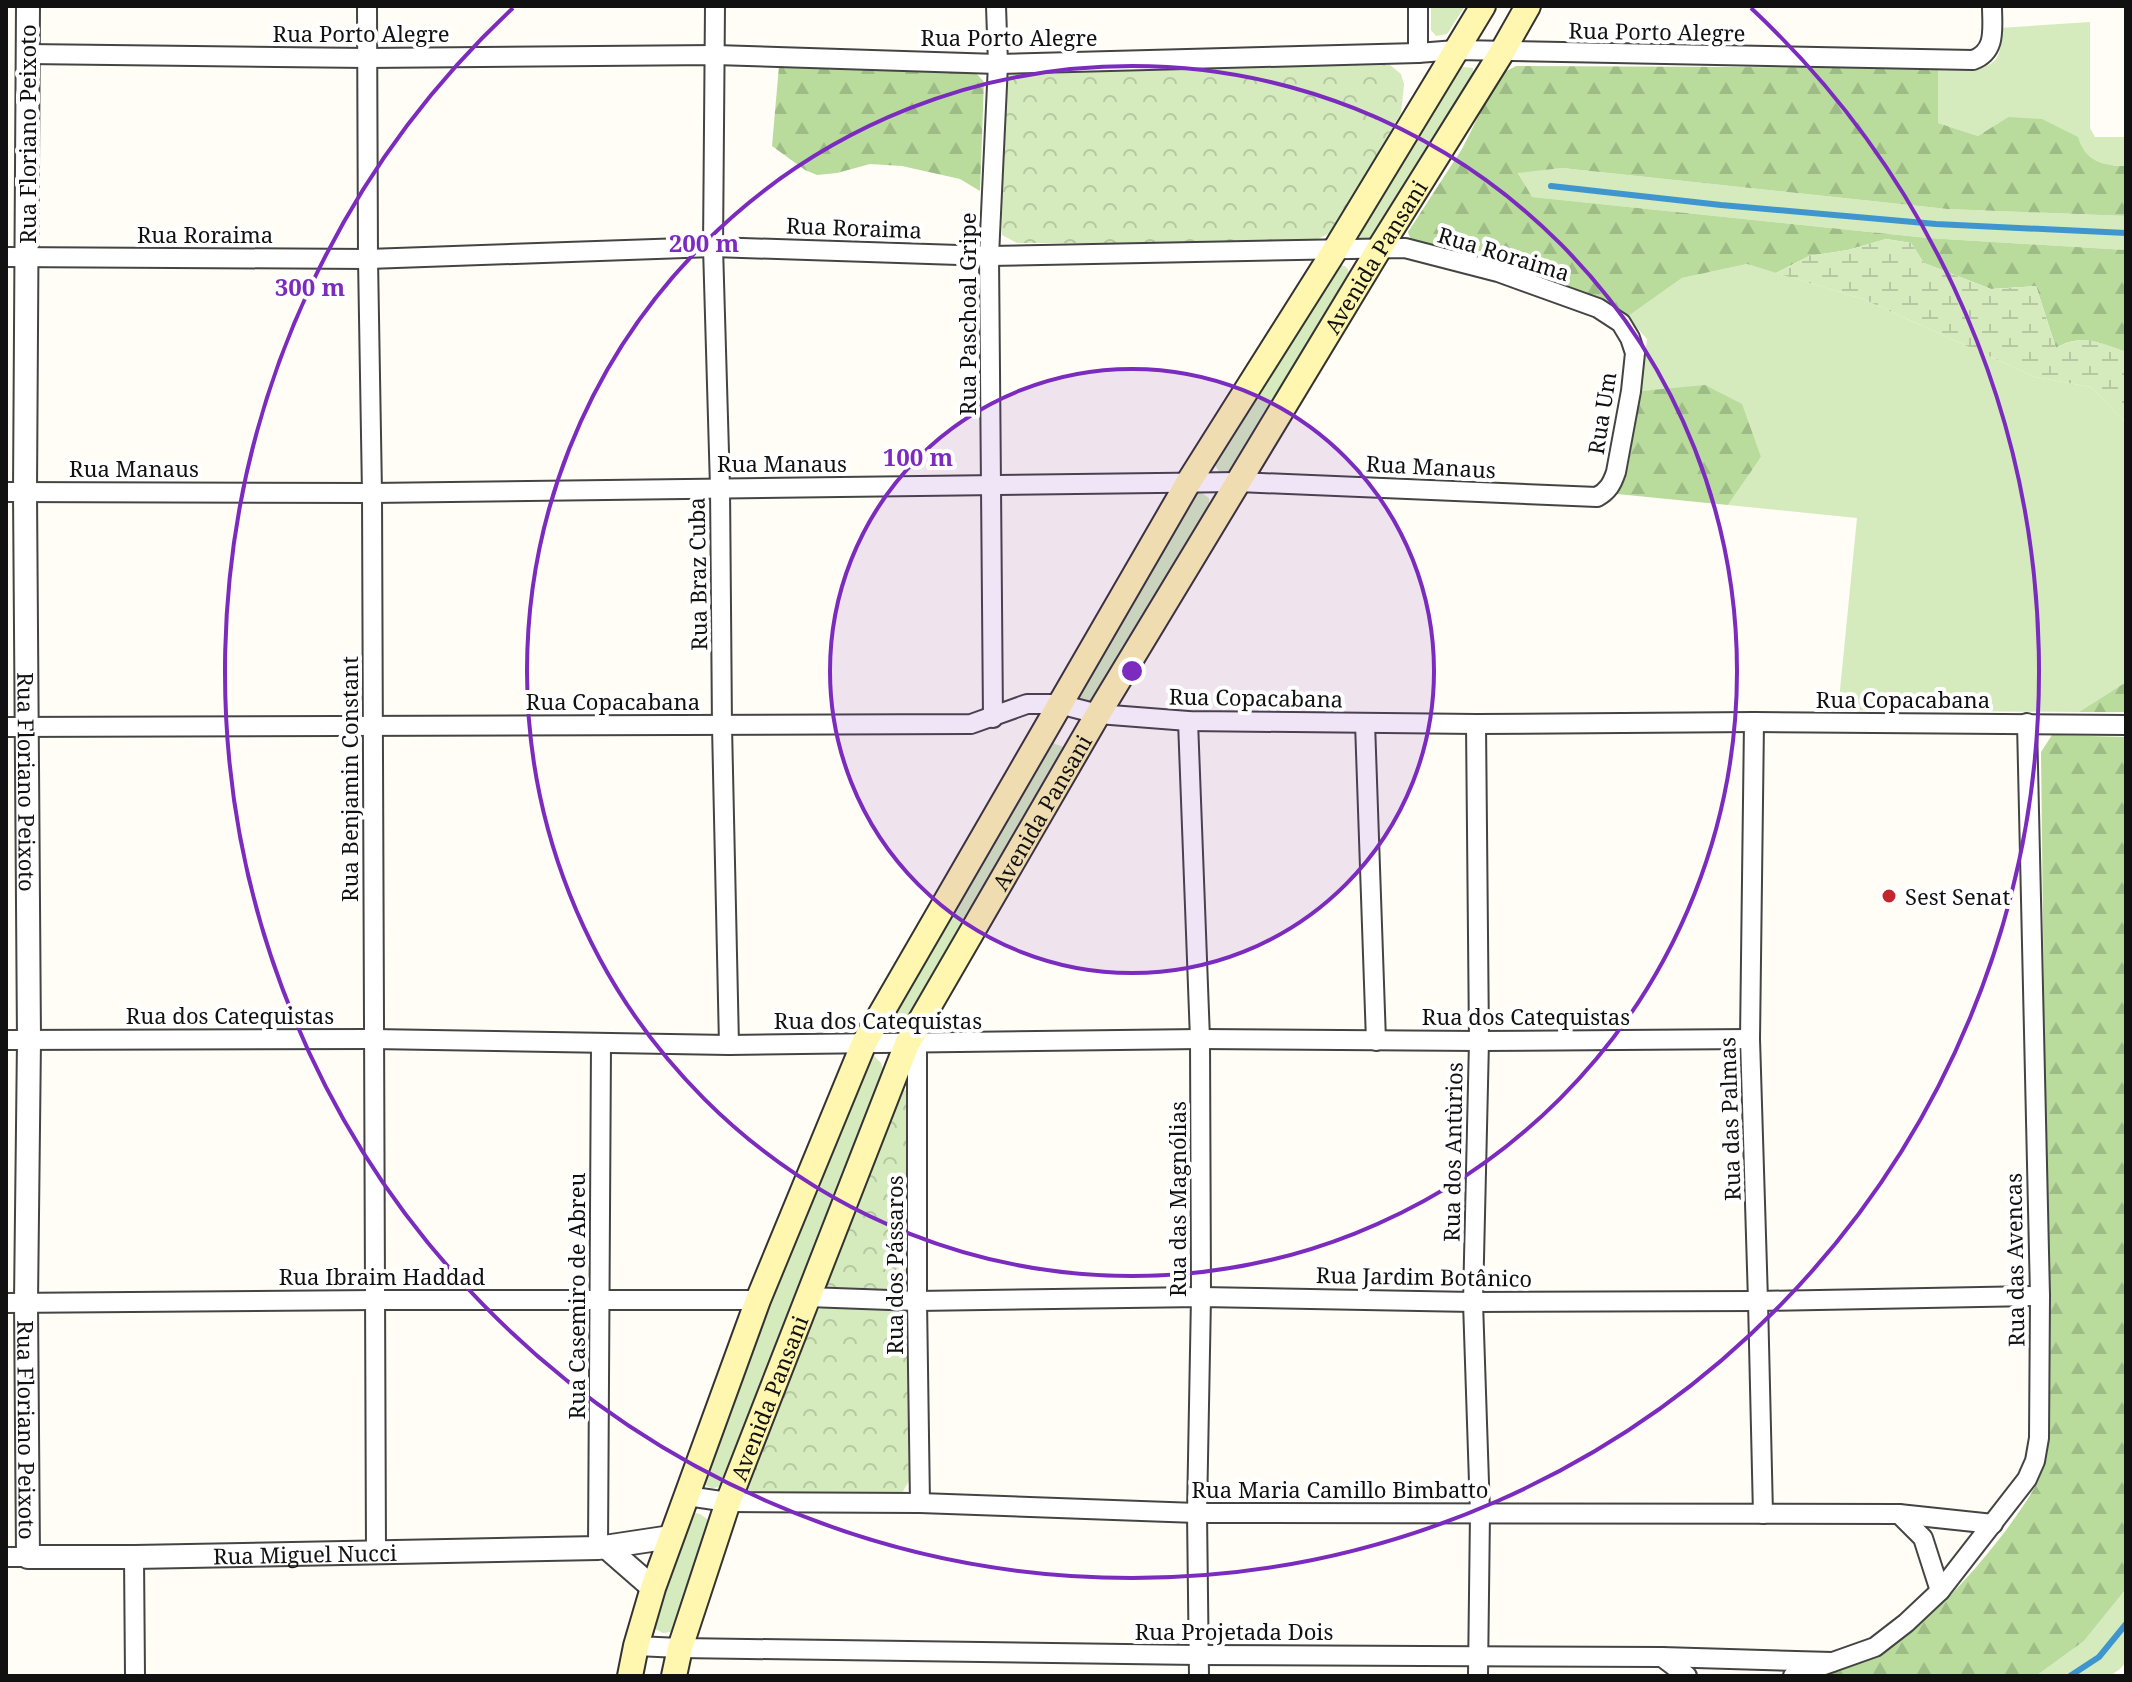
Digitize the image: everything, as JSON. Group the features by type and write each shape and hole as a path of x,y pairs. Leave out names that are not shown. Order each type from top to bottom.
{"main road":[{"name":"Avenida Pansani","path":"630,1676 653,1588 758,1300 864,1043 1188,483 1335,250 1483,6"},
{"name":"Avenida Pansani","path":"674,1676 680,1648 728,1502 914,1039 1098,714 1528,6"}],"street":[{"name":"Rua Floriano Peixoto","path":"17,1557 16,1302 29,1040 17,727 17,257 28,6"},
{"name":"Rua Benjamin Constant","path":"367,6 376,1553"},
{"name":"Rua Braz Cuba","path":"715,6 713,247 729,1045"},
{"name":"Rua Paschoal Gripe","path":"993,718 989,256 998,64 996,6"},
{"path":"1418,6 1418,53"},
{"name":"Rua Porto Alegre","path":"27,54 367,58 715,55 998,64 1456,50 1973,60 1988,51 1992,6"},
{"name":"Rua Roraima","path":"17,257 368,259 713,247 989,256 1405,248 1498,272 1598,308 1621,323 1630,338"},
{"name":"Rua Um","path":"1605,492 1616,472 1631,391 1635,353 1630,338"},
{"name":"Rua Manaus","path":"16,492 372,493 1238,482 1585,497 1597,497 1605,492"},
{"name":"Rua Copacabana","path":"17,727 971,724 1027,704 1059,704 1098,714 1188,721 2126,725"},
{"name":"Rua das Magnólias","path":"1188,721 1200,1039 1199,1676"},
{"name":"Rua das Palmas","path":"1754,722 1750,1039 1763,1514"},
{"path":"1365,723 1376,1041"},
{"name":"Rua das Avencas","path":"1793,1676 1875,1647 1906,1623 1940,1591 2027,1479 2035,1461 2039,1438 2040,1296 2027,723"},
{"name":"Rua dos Antùrios","path":"1476,724 1479,1041 1473,1302 1480,1513 1478,1676"},
{"name":"Rua dos Catequistas","path":"6,1040 373,1039 729,1045 914,1039 1750,1039"},
{"name":"Rua dos Pássaros","path":"914,1039 920,1503"},
{"name":"Rua Casemiro de Abreu","path":"601,1045 602,1548"},
{"name":"Rua Jardim Botânico","path":"808,1297 917,1301 1201,1297 1473,1302 2040,1296"},
{"name":"Rua Ibraim Haddad","path":"16,1302 758,1300"},
{"name":"Rua Maria Camillo Bimbatto","path":"687,1496 728,1502 920,1503 1197,1513 1899,1514 1993,1524"},
{"path":"1899,1514 1923,1538 1940,1591"},
{"name":"Rua Miguel Nucci","path":"17,1557 602,1548 671,1537"},
{"path":"602,1548 653,1588"},
{"path":"134,1557 135,1676"},
{"name":"Rua Projetada Dois","path":"636,1646 1198,1655 1662,1657 1832,1662"},
{"path":"1662,1657 1687,1676"}],"green space":[{"path":"1431,6 1465,6 1447,34 1436,36 1431,30"},
{"path":"2090,22 2090,128 2095,137 2126,137 2126,166 2100,162 2081,146 2008,117 1978,136 1938,123 1938,68 1975,68 1993,62 2001,44 2000,28"},
{"path":"1390,65 1401,74 1404,85 1401,113 1332,232 1310,243 1017,243 1002,235 1003,80 1013,70"},
{"path":"779,66 975,72 984,82 980,191 960,179 902,166 870,164 817,175 805,170 772,146"},
{"path":"1516,66 1938,68 1938,123 1978,136 2008,117 2042,119 2078,137 2090,157 2110,165 2126,166 2126,216 1947,209 1562,168 1518,173 1532,197 1928,238 2126,250 2126,352 2082,340 2056,348 2036,286 1991,289 1924,263 1911,243 1886,239 1848,250 1809,256 1776,273 1747,264 1682,278 1627,317 1500,264 1411,240 1408,232 1462,149 1499,75"},
{"path":"1473,68 1473,74 1376,239 1367,243 1356,240 1356,233 1457,69"},
{"path":"1562,168 1947,209 2126,216 2126,250 1928,238 1531,197 1518,172"},
{"path":"1886,239 1911,243 1924,263 1991,289 2036,286 2056,348 2083,340 2126,352 2126,423 2091,387 2035,377 1863,299 1776,273 1809,256 1848,250"},
{"path":"1747,264 1863,299 2035,377 2091,387 2126,423 2126,682 2079,712 1838,710 1857,518 1728,505 1761,457 1671,389 1641,391 1647,339 1627,317 1682,278"},
{"path":"1336,265 1348,269 1349,279 1233,469 1227,473 1219,471 1213,463"},
{"path":"1705,385 1742,404 1761,457 1728,505 1617,494 1628,467 1641,391"},
{"path":"1194,492 1209,498 1209,509 1095,698 1091,702 1082,701 1076,694"},
{"path":"2126,682 2126,712 2079,712"},
{"path":"2052,735 2126,737 2126,1589 2084,1641 2036,1676 1814,1676 1877,1646 1928,1616 1963,1582 2014,1519 2037,1483 2043,1466 2049,1436 2041,752"},
{"path":"1049,737 1055,744 1067,748 904,1029 899,1032 890,1030 886,1024"},
{"path":"874,1056 881,1063 884,1073 722,1485 709,1487 703,1481 766,1303 868,1057"},
{"path":"899,1090 907,1091 907,1286 901,1290 828,1288 825,1281"},
{"path":"823,1307 898,1310 907,1320 909,1481 901,1495 751,1494 745,1484 812,1314"},
{"path":"691,1514 707,1519 708,1528 675,1628 663,1633 653,1628 660,1591"},
{"path":"2126,1589 2126,1662 2120,1669 2110,1676 2036,1676 2084,1641"}],"waterway":[{"path":"1551,186 1936,224 2126,233"},
{"path":"2070,1676 2099,1657 2126,1624"}],"place":[{"name":"Sest Senat","path":"1889,896"}]}
